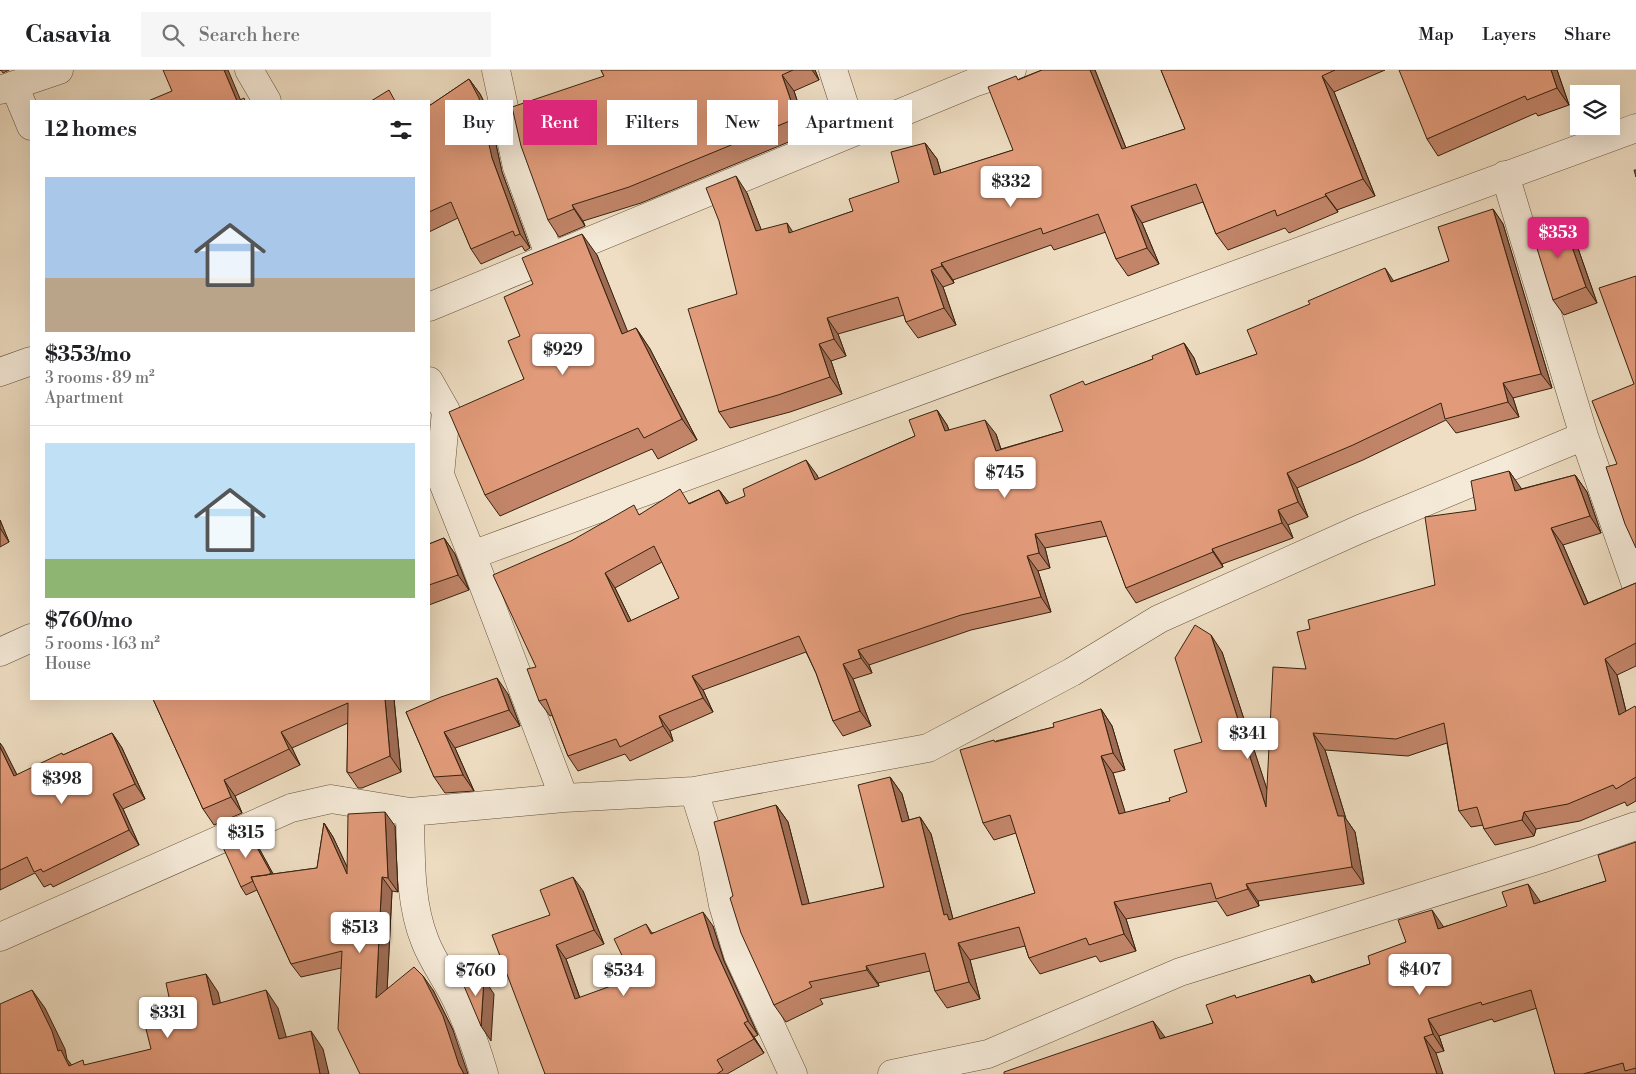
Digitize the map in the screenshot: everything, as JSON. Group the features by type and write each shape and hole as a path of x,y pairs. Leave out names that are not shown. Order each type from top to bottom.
{"street":[{"path":"30,124 7,87 59,70"},
{"path":"249,70 265,100"},
{"path":"496,70 517,167 550,257"},
{"path":"832,70 842,100"},
{"path":"912,108 973,83 1012,70"},
{"path":"472,555 1636,128"},
{"path":"430,307 821,145"},
{"path":"1505,175 1584,436 1636,585"},
{"path":"0,372 30,361"},
{"path":"430,383 446,411 434,477 472,555 564,798"},
{"path":"0,937 291,808 331,799 410,812 564,798 694,791 928,748 1072,672 1159,619 1360,529 1584,436"},
{"path":"0,652 30,638"},
{"path":"694,791 712,848 723,906 738,955 794,1074"},
{"path":"410,812 411,864 417,912 424,942 455,996 476,1046 484,1074"},
{"path":"892,1074 992,1064 1180,972 1541,859 1636,826"}],"building":[{"path":"163,70 224,70 237,100 150,100 172,91"},
{"path":"601,70 793,70 782,75 791,100 788,100 788,122 778,126 778,100 707,100 707,145 731,145 629,187 572,205 574,209 548,220 521,146 513,107 523,103 523,145 597,145 597,100 533,100 604,76"},
{"path":"1042,70 1090,70 1122,149 1185,129 1161,70 1335,70 1322,76 1363,179 1277,216 1275,210 1216,234 1196,184 1131,206 1147,248 1116,259 1098,214 1043,234 1041,228 941,263 942,266 931,270 944,308 906,322 898,297 827,318 834,339 819,344 830,377 778,395 719,412 688,309 737,294 719,221 706,188 736,176 756,231 787,223 789,233 853,211 849,199 899,182 891,152 925,143 934,175 1013,150 988,87 1016,76 1018,80"},
{"path":"1399,70 1551,70 1557,88 1527,100 1525,96 1427,139"},
{"path":"469,79 479,100 445,100 445,145 489,145 492,158 520,234 515,236 513,231 471,249 451,202 430,212 430,105"},
{"path":"389,90 394,100 373,100"},
{"path":"1493,209 1541,374 1503,383 1508,402 1445,419 1441,403 1353,445 1287,473 1298,502 1278,510 1282,523 1212,549 1213,552 1126,588 1101,521 1035,534 1039,553 1027,556 1041,597 961,615 858,650 861,658 843,664 860,711 833,721 816,673 799,636 692,676 703,698 659,716 663,726 620,747 616,739 568,756 546,699 539,701 527,669 536,667 493,575 571,541 634,505 639,515 680,489 689,504 719,490 726,504 745,496 743,489 806,460 815,480 915,436 909,420 937,410 945,431 985,420 996,451 1063,431 1050,395 1083,381 1085,385 1153,359 1152,356 1184,343 1196,375 1257,354 1247,330 1310,304 1308,301 1385,268 1391,282 1449,261 1438,227","holes":["654,546 679,598 628,622 605,573"]},
{"path":"1562,218 1586,287 1553,300 1531,229"},
{"path":"582,234 622,334 636,328 682,419 644,438 638,428 485,495 449,412 524,379 508,341 520,336 504,297 533,284 522,258"},
{"path":"1636,276 1636,548 1625,524 1606,467 1617,464 1592,401 1634,384 1599,288"},
{"path":"1509,471 1515,491 1575,475 1590,516 1551,528 1584,605 1636,583 1636,643 1605,659 1619,715 1635,706 1636,708 1636,777 1616,789 1613,785 1568,804 1524,812 1522,820 1484,829 1477,807 1459,811 1444,723 1396,739 1313,733 1338,816 1344,816 1352,867 1246,884 1248,889 1216,899 1211,883 1114,902 1124,934 1089,945 1086,938 1029,958 1019,927 958,943 969,982 935,991 925,953 866,966 867,970 809,982 812,987 774,1005 741,933 730,898 733,896 714,822 776,805 802,905 884,887 858,785 890,777 902,822 920,817 944,915 947,914 949,920 1035,893 1010,815 983,823 960,750 994,740 995,742 1054,727 1053,723 1101,709 1113,753 1101,756 1119,814 1170,801 1169,798 1187,792 1174,750 1202,742 1175,658 1195,625 1211,635 1266,807 1273,667 1306,669 1297,632 1310,629 1308,620 1435,585 1425,517 1476,510 1471,481"},
{"path":"444,538 458,575 430,585 430,544"},
{"path":"497,678 509,710 444,732 463,775 434,777 406,712 441,697"},
{"path":"153,700 385,700 390,756 351,773 347,772 348,703 281,732 289,749 224,780 231,797 203,809"},
{"path":"112,733 135,784 113,794 129,830 43,872 41,869 34,872 27,857 0,870 0,747 14,776 62,753 63,755"},
{"path":"385,812 388,878 382,877 376,998 414,967 423,976 443,1016 459,1065 464,1074 360,1074 338,1029 342,951 291,964 251,877 317,868 324,823 347,874 348,814"},
{"path":"249,833 271,873 251,877 253,881 241,887 222,845"},
{"path":"1636,842 1636,1068 1625,1071 1623,1063 1583,1074 1555,1074 1531,990 1482,1005 1481,1002 1428,1019 1433,1034 1424,1037 1437,1074 1004,1074 1004,1072 1153,1021 1160,1039 1213,1023 1206,1005 1235,995 1236,998 1310,975 1312,983 1370,964 1368,956 1406,942 1398,920 1432,910 1438,929 1507,906 1502,892 1528,884 1534,904 1606,881 1598,855"},
{"path":"573,877 594,930 556,945 575,999 633,978 614,939 646,924 651,934 703,912 714,947 748,1021 744,1023 754,1039 717,1060 723,1070 717,1074 545,1074 492,935 550,915 540,890"},
{"path":"206,974 213,1005 266,990 279,1039 311,1031 320,1074 0,1074 0,1004 32,990 52,1031 58,1051 61,1050 69,1066 83,1060 84,1065 151,1049 143,1017 172,1011 166,983"},
{"path":"484,979 481,1026 464,986"}]}
